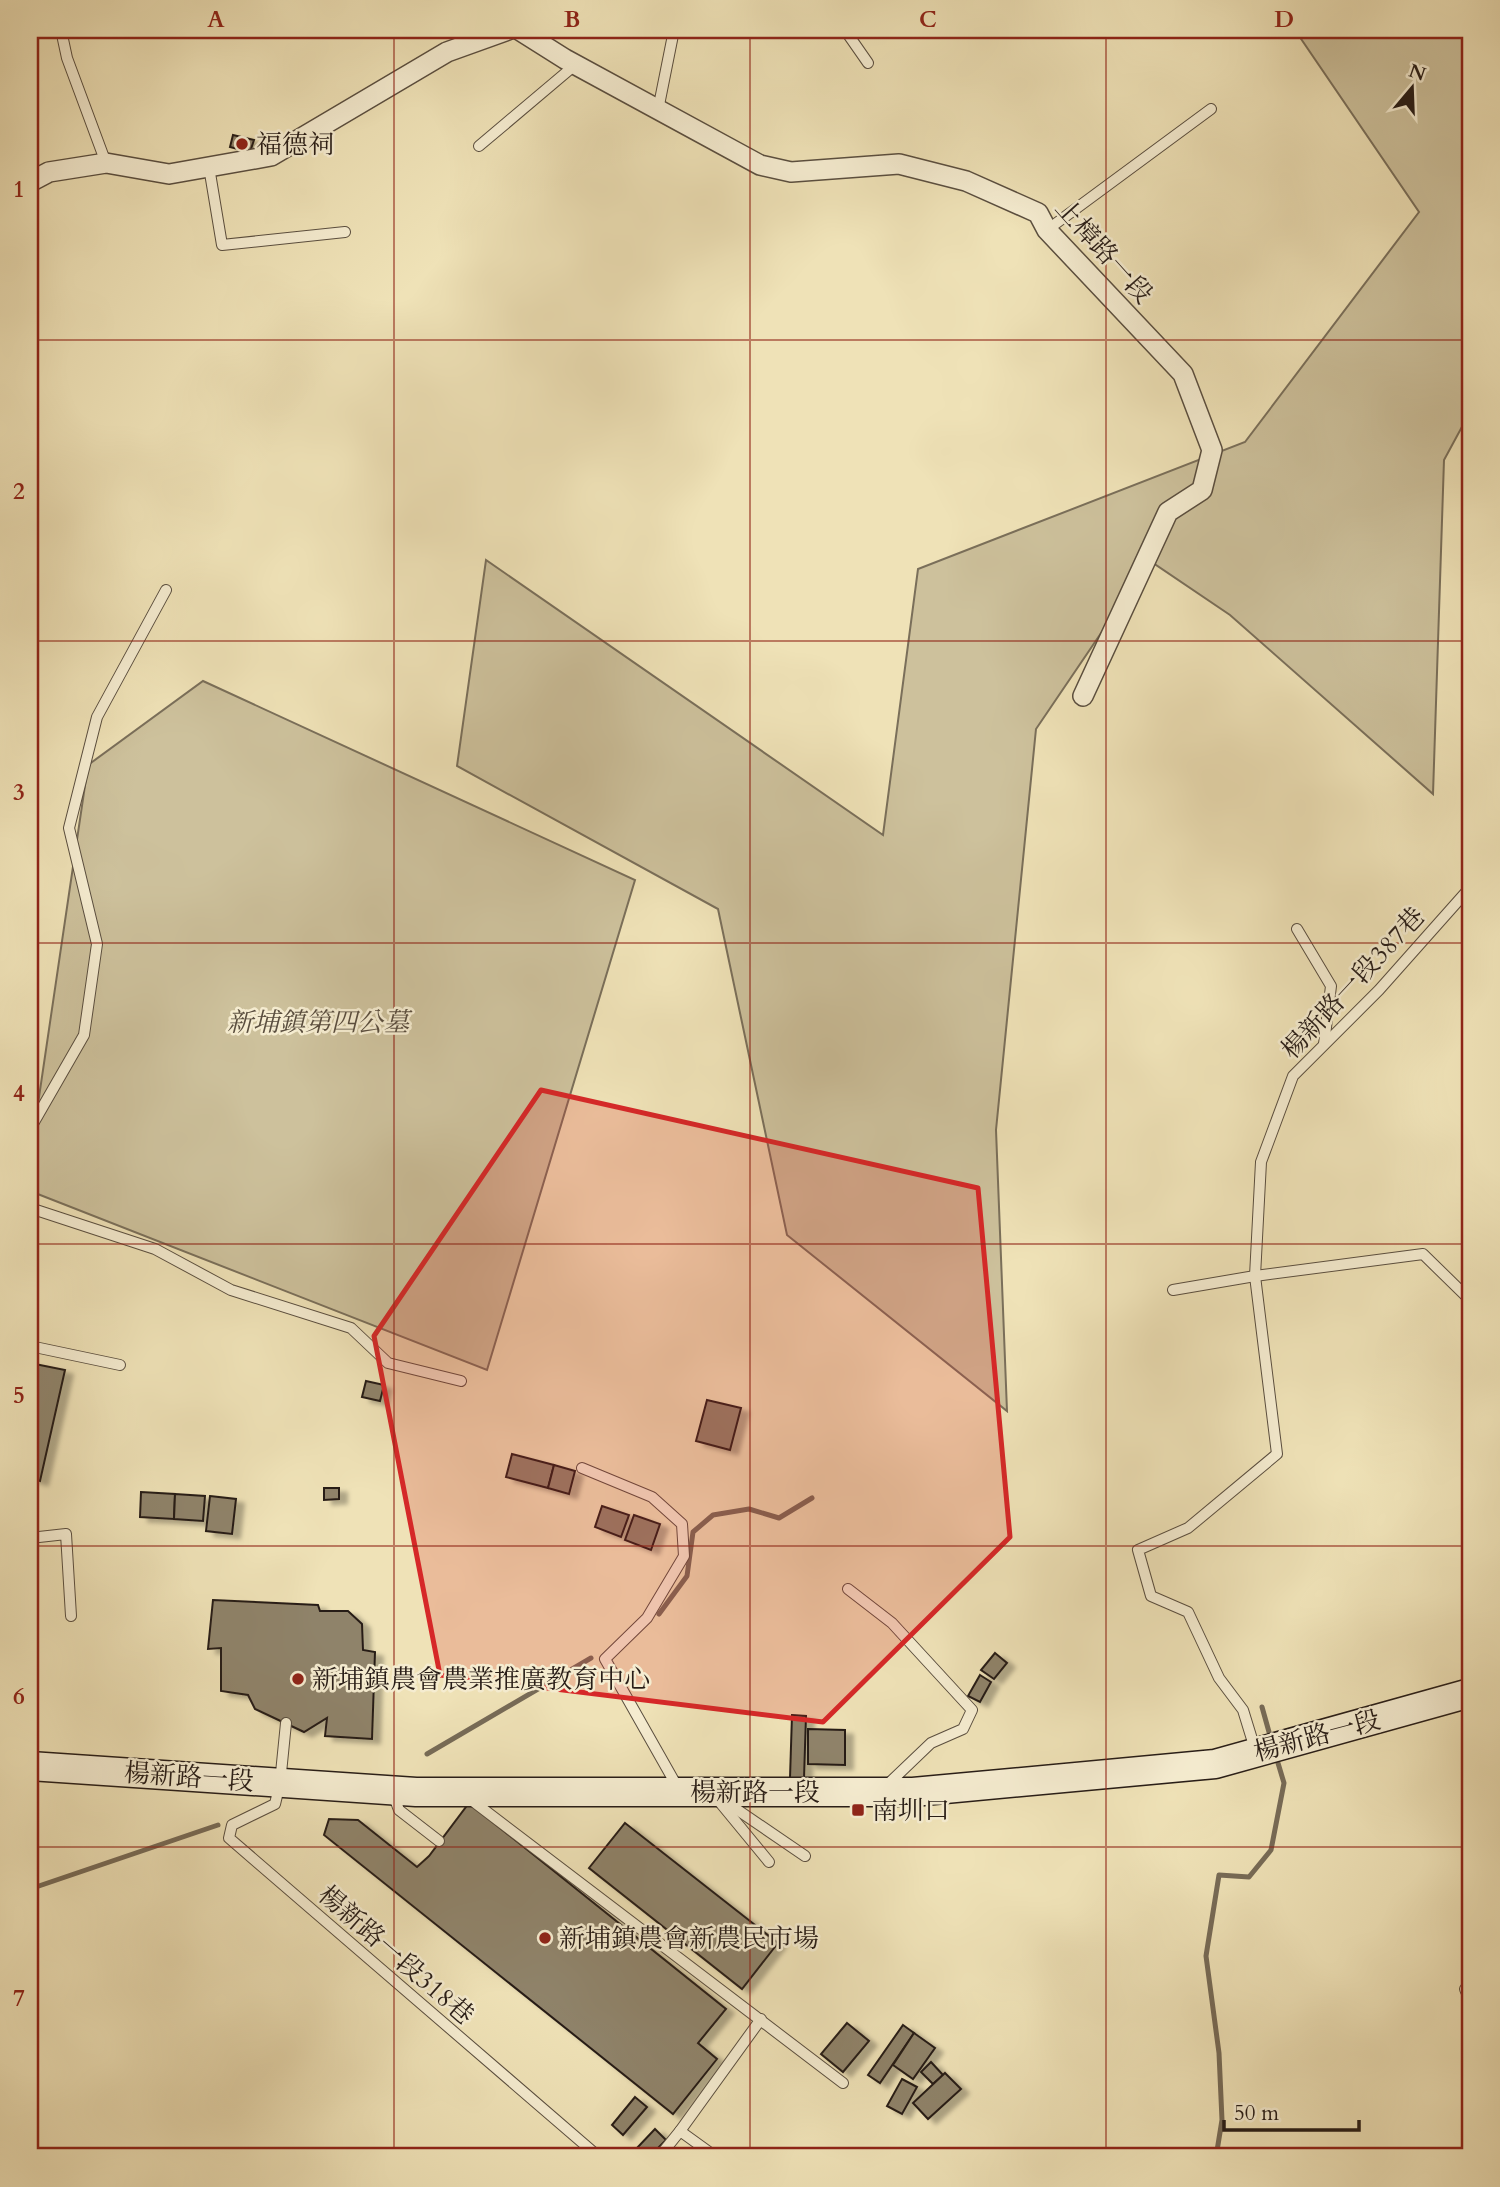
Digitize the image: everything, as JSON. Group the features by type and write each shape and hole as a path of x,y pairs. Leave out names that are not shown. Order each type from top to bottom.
{"main road":[{"name":"楊新路一段","path":"30,1766 392,1790 913,1792 1215,1764 1470,1693"}],"street":[{"name":"上樟路一段","path":"519,30 760,165 791,172 899,163 966,181 1038,213 1047,230 1183,374 1212,450 1202,490 1168,512 1083,696"},
{"path":"30,182 49,172 106,163 169,174 271,156 447,52 501,31"}],"lane":[{"path":"61,30 67,58 106,163"},
{"path":"659,110 674,30"},
{"path":"845,30 868,63"},
{"path":"479,146 576,64"},
{"path":"1047,230 1211,109"},
{"path":"209,167 222,245 345,232"},
{"path":"30,1129 84,1035 97,944 69,828 97,717 166,590"},
{"name":"楊新路一段387巷","path":"1256,1752 1243,1710 1219,1678 1188,1612 1151,1596 1138,1550 1188,1528 1276,1454 1255,1276 1261,1162 1293,1076 1379,990 1467,891 1470,884"},
{"path":"1297,929 1331,986 1324,1045"},
{"path":"30,1208 155,1250 231,1290 351,1328 388,1363 461,1381"},
{"path":"1173,1290 1255,1276 1423,1254 1470,1300"},
{"path":"30,1346 120,1365"},
{"path":"582,1468 652,1497 682,1524 684,1556 647,1618 605,1659 680,1792"},
{"path":"30,1538 66,1534 71,1616"},
{"path":"848,1589 892,1623 972,1710 963,1730 931,1743 879,1792"},
{"path":"281,1783 286,1723"},
{"name":"楊新路一段318巷","path":"281,1783 275,1804 232,1825 229,1838 599,2157"},
{"path":"392,1790 399,1810 439,1841"},
{"path":"461,1792 843,2083"},
{"path":"711,1792 805,1856"},
{"path":"711,1792 769,1862"},
{"path":"1465,1989 1470,2001"},
{"path":"659,2157 761,2019"},
{"path":"680,2131 716,2157"}],"highlighted area":[{"path":"541,1090 978,1188 1010,1537 823,1722 440,1675 374,1336"}],"green space":[{"path":"1295,30 1470,30 1470,412 1444,460 1433,794 1230,615 1150,561 1036,729 996,1130 1007,1411 787,1235 718,909 457,766 486,560 883,835 918,569 1245,442 1419,212"},
{"name":"新埔鎮第四公墓","path":"203,681 635,880 487,1370 30,1191 30,1158 88,765"}],"building":[{"name":"福德祠","path":"233,135 254,140 250,152 230,147"},
{"path":"30,1363 65,1370 40,1481 30,1478"},
{"path":"366,1381 384,1385 380,1401 362,1397"},
{"path":"707,1400 741,1408 730,1450 696,1441"},
{"path":"512,1454 554,1465 548,1488 506,1477"},
{"path":"554,1465 575,1471 569,1494 548,1488"},
{"path":"324,1488 339,1488 339,1499 324,1500"},
{"path":"141,1492 175,1494 174,1519 140,1517"},
{"path":"175,1494 205,1496 203,1521 174,1519"},
{"path":"210,1496 236,1499 232,1534 206,1531"},
{"path":"602,1506 629,1515 621,1537 595,1527"},
{"path":"634,1515 660,1524 651,1550 625,1540"},
{"name":"新埔鎮農會農業推廣教育中心","path":"213,1600 318,1605 320,1611 348,1611 362,1624 363,1650 375,1652 372,1739 325,1736 327,1718 304,1732 255,1709 248,1695 221,1691 221,1648 208,1649"},
{"path":"995,1653 1007,1663 994,1679 981,1670"},
{"path":"980,1675 991,1682 980,1702 968,1696"},
{"path":"792,1715 806,1716 804,1778 790,1778"},
{"path":"808,1729 845,1730 845,1765 808,1764"},
{"name":"新埔鎮農會新農民市場","path":"469,1803 726,2009 698,2043 717,2059 673,2114 324,1835 329,1819 358,1820 417,1867 429,1856"},
{"path":"625,1823 778,1943 742,1989 589,1868"},
{"path":"847,2023 869,2041 843,2072 821,2054"},
{"path":"903,2025 914,2033 880,2083 868,2075"},
{"path":"914,2033 935,2048 913,2079 893,2065"},
{"path":"931,2062 943,2075 933,2084 921,2072"},
{"path":"945,2073 961,2089 928,2119 913,2103"},
{"path":"902,2079 917,2087 902,2114 887,2106"},
{"path":"635,2097 647,2107 623,2135 612,2125"},
{"path":"655,2129 666,2140 649,2157 644,2157 636,2149"}],"waterway":[{"path":"659,1614 687,1576 693,1532 713,1515 749,1509 779,1518 812,1498"},
{"path":"427,1754 591,1658"},
{"path":"1262,1707 1269,1732"},
{"path":"1216,2157 1222,2120 1219,2053 1206,1956 1219,1875 1249,1877 1271,1850 1284,1783 1278,1763"},
{"path":"30,1889 218,1825"}],"place":[{"name":"福德祠","path":"242,144"},
{"name":"新埔鎮農會農業推廣教育中心","path":"298,1679"},
{"name":"南圳口","path":"858,1810"},
{"name":"新埔鎮農會新農民市場","path":"545,1938"}]}
